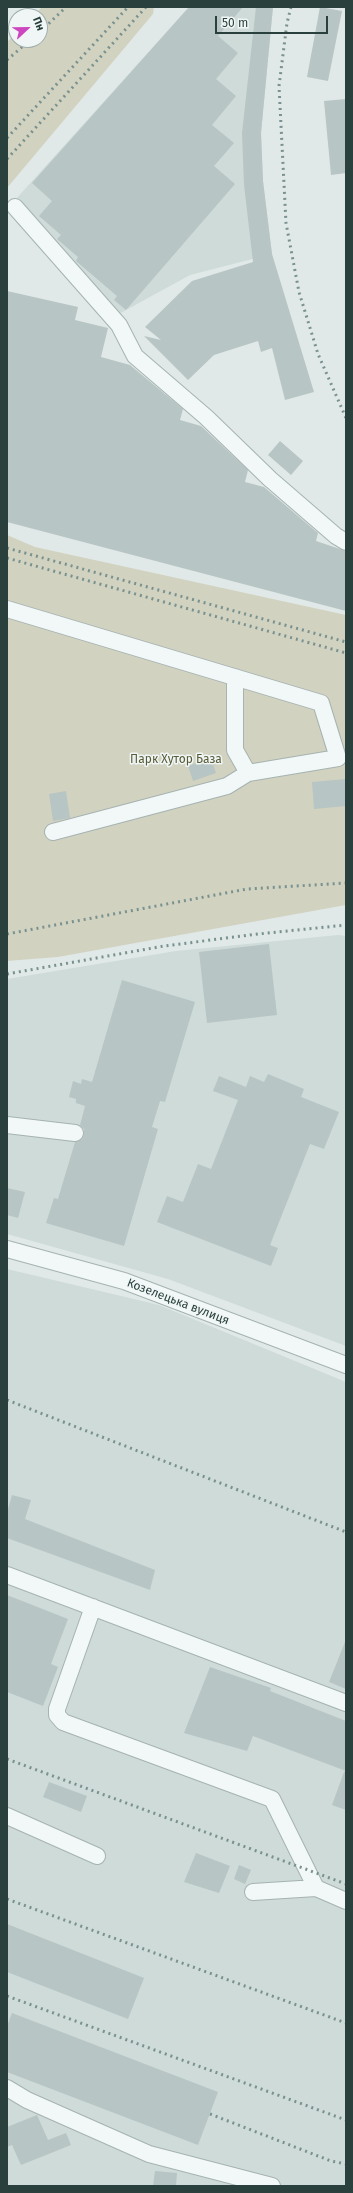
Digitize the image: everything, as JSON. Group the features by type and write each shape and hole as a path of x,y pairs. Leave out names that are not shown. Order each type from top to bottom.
{"street":[{"path":"15,207 119,325 135,356 206,417 270,479 336,536 346,542"},
{"path":"7,608 321,703 338,758 248,773 227,786 53,832"},
{"path":"235,677 235,750 248,773"},
{"path":"7,1125 75,1133"},
{"name":"Козелецька вулиця","path":"7,1249 124,1281 346,1365"},
{"path":"7,1575 346,1703"},
{"path":"93,1607 57,1709 57,1715 63,1722 272,1799 316,1888"},
{"path":"7,1816 97,1856"},
{"path":"253,1892 316,1888 346,1901"},
{"path":"7,2088 26,2100 149,2154 272,2186"}],"shaded area":[{"path":"189,7 273,7 261,133 263,181 272,254 190,275 117,315 16,199"},
{"path":"338,935 346,936 346,1346 168,1279 7,1234 7,979 176,951"},
{"path":"7,1269 159,1305 346,1382 346,2186 7,2186"}],"green space":[{"path":"154,7 153,14 7,188 7,42 8,41 8,48 48,48 48,8 41,8"},
{"name":"Парк Хутор База","path":"7,535 35,547 346,615 346,905 58,957 7,961"}],"building":[{"path":"189,7 243,7 218,36 238,53 216,79 236,96 212,125 234,143 214,166 235,184 126,310 114,300 117,296 76,261 78,257 57,239 61,235 39,216 52,201 32,183"},
{"path":"256,7 273,7 261,133 263,181 272,254 314,392 285,400 272,348 261,352 258,341 214,355 188,380 144,336 161,340 145,327 192,281 253,262 244,185 242,133"},
{"path":"320,7 342,11 328,81 307,77"},
{"path":"346,99 346,173 331,175 324,101"},
{"path":"7,291 78,307 75,320 108,328 101,357 130,365 183,409 180,420 201,426 248,470 245,482 264,487 318,533 316,541 346,551 346,611 7,522"},
{"path":"280,441 303,461 291,475 268,455"},
{"path":"211,758 216,773 193,781 188,766"},
{"path":"346,779 346,806 314,809 312,782"},
{"path":"66,791 70,818 53,821 49,794"},
{"path":"269,944 277,1015 207,1023 199,952"},
{"path":"122,980 195,1002 165,1102 160,1101 152,1127 158,1129 124,1246 46,1223 54,1198 58,1199 75,1142 82,1139 84,1134 84,1129 80,1125 85,1106 76,1103 76,1099 69,1097 73,1081 81,1084 82,1079 92,1082"},
{"path":"268,1074 304,1089 301,1097 339,1112 324,1149 310,1144 270,1245 278,1248 271,1266 157,1222 167,1196 183,1202 198,1164 211,1169 238,1100 213,1091 219,1076 246,1087 250,1076 264,1082"},
{"path":"7,1188 25,1192 18,1218 7,1215"},
{"path":"12,1495 31,1500 25,1519 155,1570 150,1590 7,1538 7,1513"},
{"path":"7,1595 68,1619 51,1664 58,1667 43,1706 7,1692"},
{"path":"346,1642 346,1689 329,1682"},
{"path":"210,1667 271,1688 270,1691 346,1721 346,1771 253,1736 247,1751 184,1733"},
{"path":"344,1772 346,1772 346,1810 332,1805"},
{"path":"49,1782 87,1796 81,1812 43,1797"},
{"path":"196,1853 230,1866 219,1893 184,1882"},
{"path":"239,1865 251,1870 245,1884 234,1879"},
{"path":"7,1924 144,1978 128,2019 7,1972"},
{"path":"12,2013 218,2092 198,2145 7,2072 7,2026"},
{"path":"37,2115 48,2140 66,2133 71,2145 21,2165 12,2145 7,2147 7,2127"},
{"path":"155,2171 177,2173 176,2186 153,2186"}],"railway":[{"path":"48,24 66,7"},
{"path":"7,138 128,7"},
{"path":"7,159 146,7"},
{"path":"291,7 287,23 279,86 286,223 299,292 318,354 346,418"},
{"path":"7,60 21,48"},
{"path":"7,548 346,642"},
{"path":"7,558 346,653"},
{"path":"7,934 247,889 346,883"},
{"path":"7,974 164,946 346,925"},
{"path":"7,1400 346,1532"},
{"path":"7,1759 346,1884"},
{"path":"7,1899 346,2023"},
{"path":"7,1996 346,2120"},
{"path":"210,2114 331,2161 346,2164"}]}
